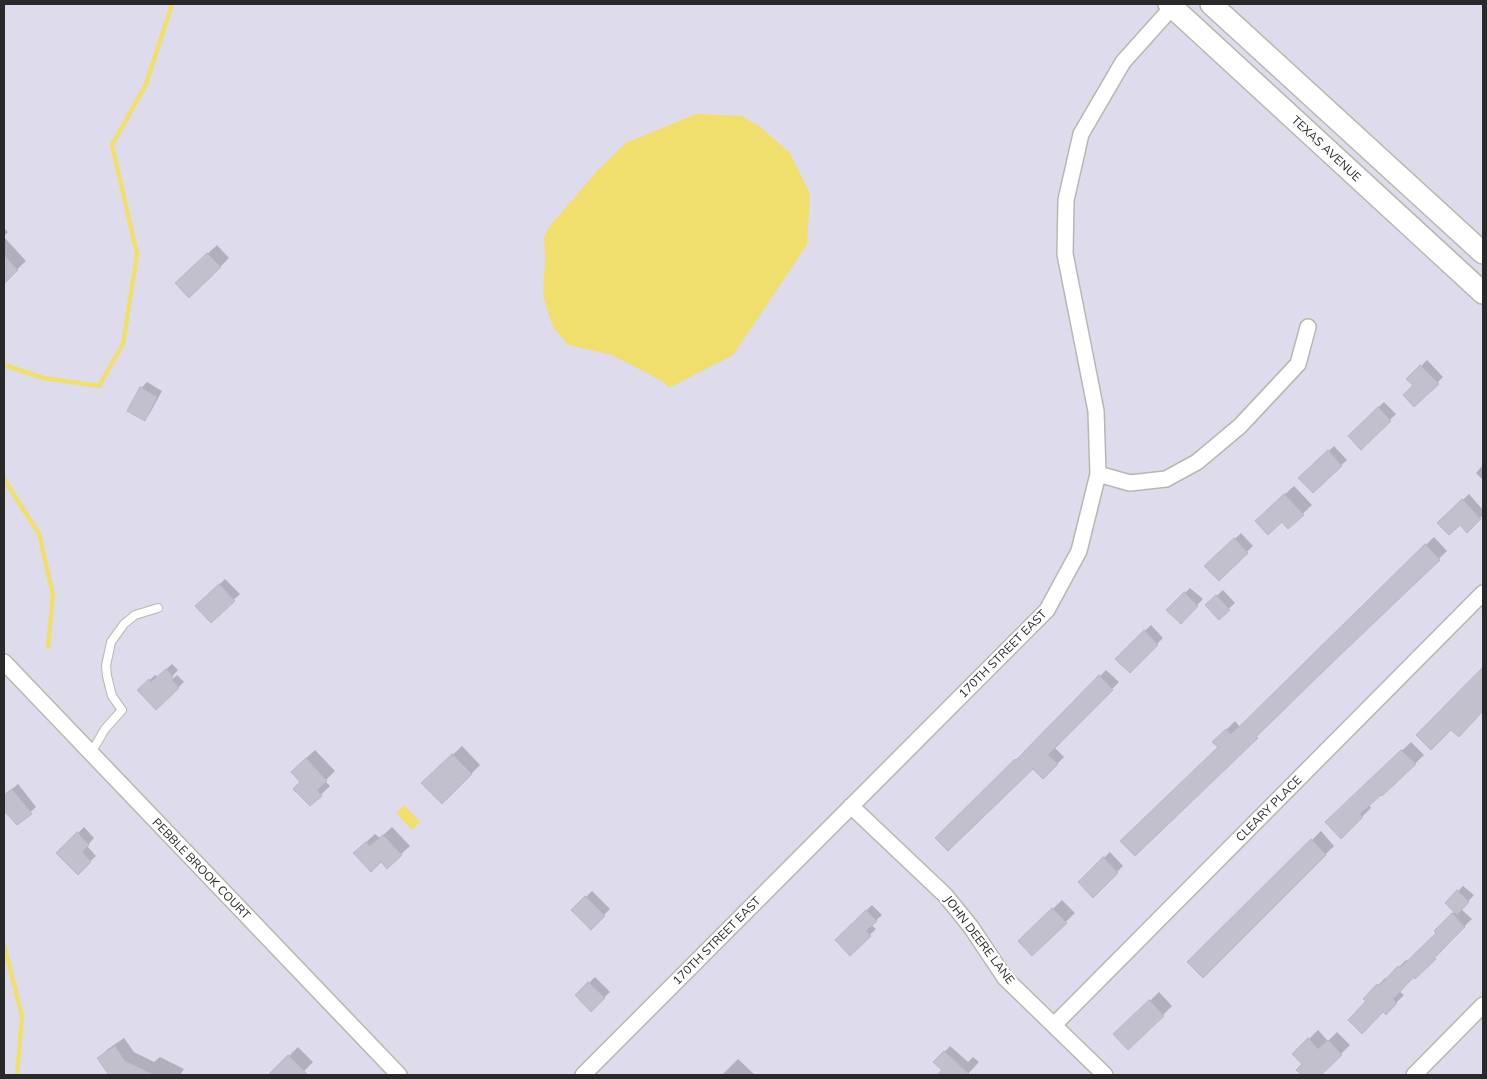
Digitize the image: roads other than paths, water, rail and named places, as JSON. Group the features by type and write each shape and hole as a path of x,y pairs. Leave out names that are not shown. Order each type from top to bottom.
{"main road":[{"path":"1211,4 1483,253"},
{"name":"TEXAS AVENUE","path":"1172,5 1483,294"}],"street":[{"name":"170TH STREET EAST","path":"582,1075 1047,610 1079,551 1098,474 1096,411 1064,254 1066,200 1081,134 1123,62 1172,5"},
{"path":"1098,474 1130,483 1166,479 1197,462 1240,426 1298,364 1308,327"},
{"name":"CLEARY PLACE","path":"1054,1025 1483,593"},
{"name":"PEBBLE BROOK COURT","path":"4,662 399,1075"},
{"name":"JOHN DEERE LANE","path":"852,806 945,894 971,927 1005,978 1105,1075"},
{"path":"1414,1075 1483,1005"}],"lane":[{"path":"91,753 105,729 122,710 112,696 107,676 106,666 111,642 124,624 135,615 158,608"}],"waterway":[{"path":"4,365 43,378 99,386 123,344 137,254 112,145 146,84 172,4"},
{"path":"4,479 39,534 53,595 48,647"},
{"path":"4,945 22,1016 17,1075"}]}
